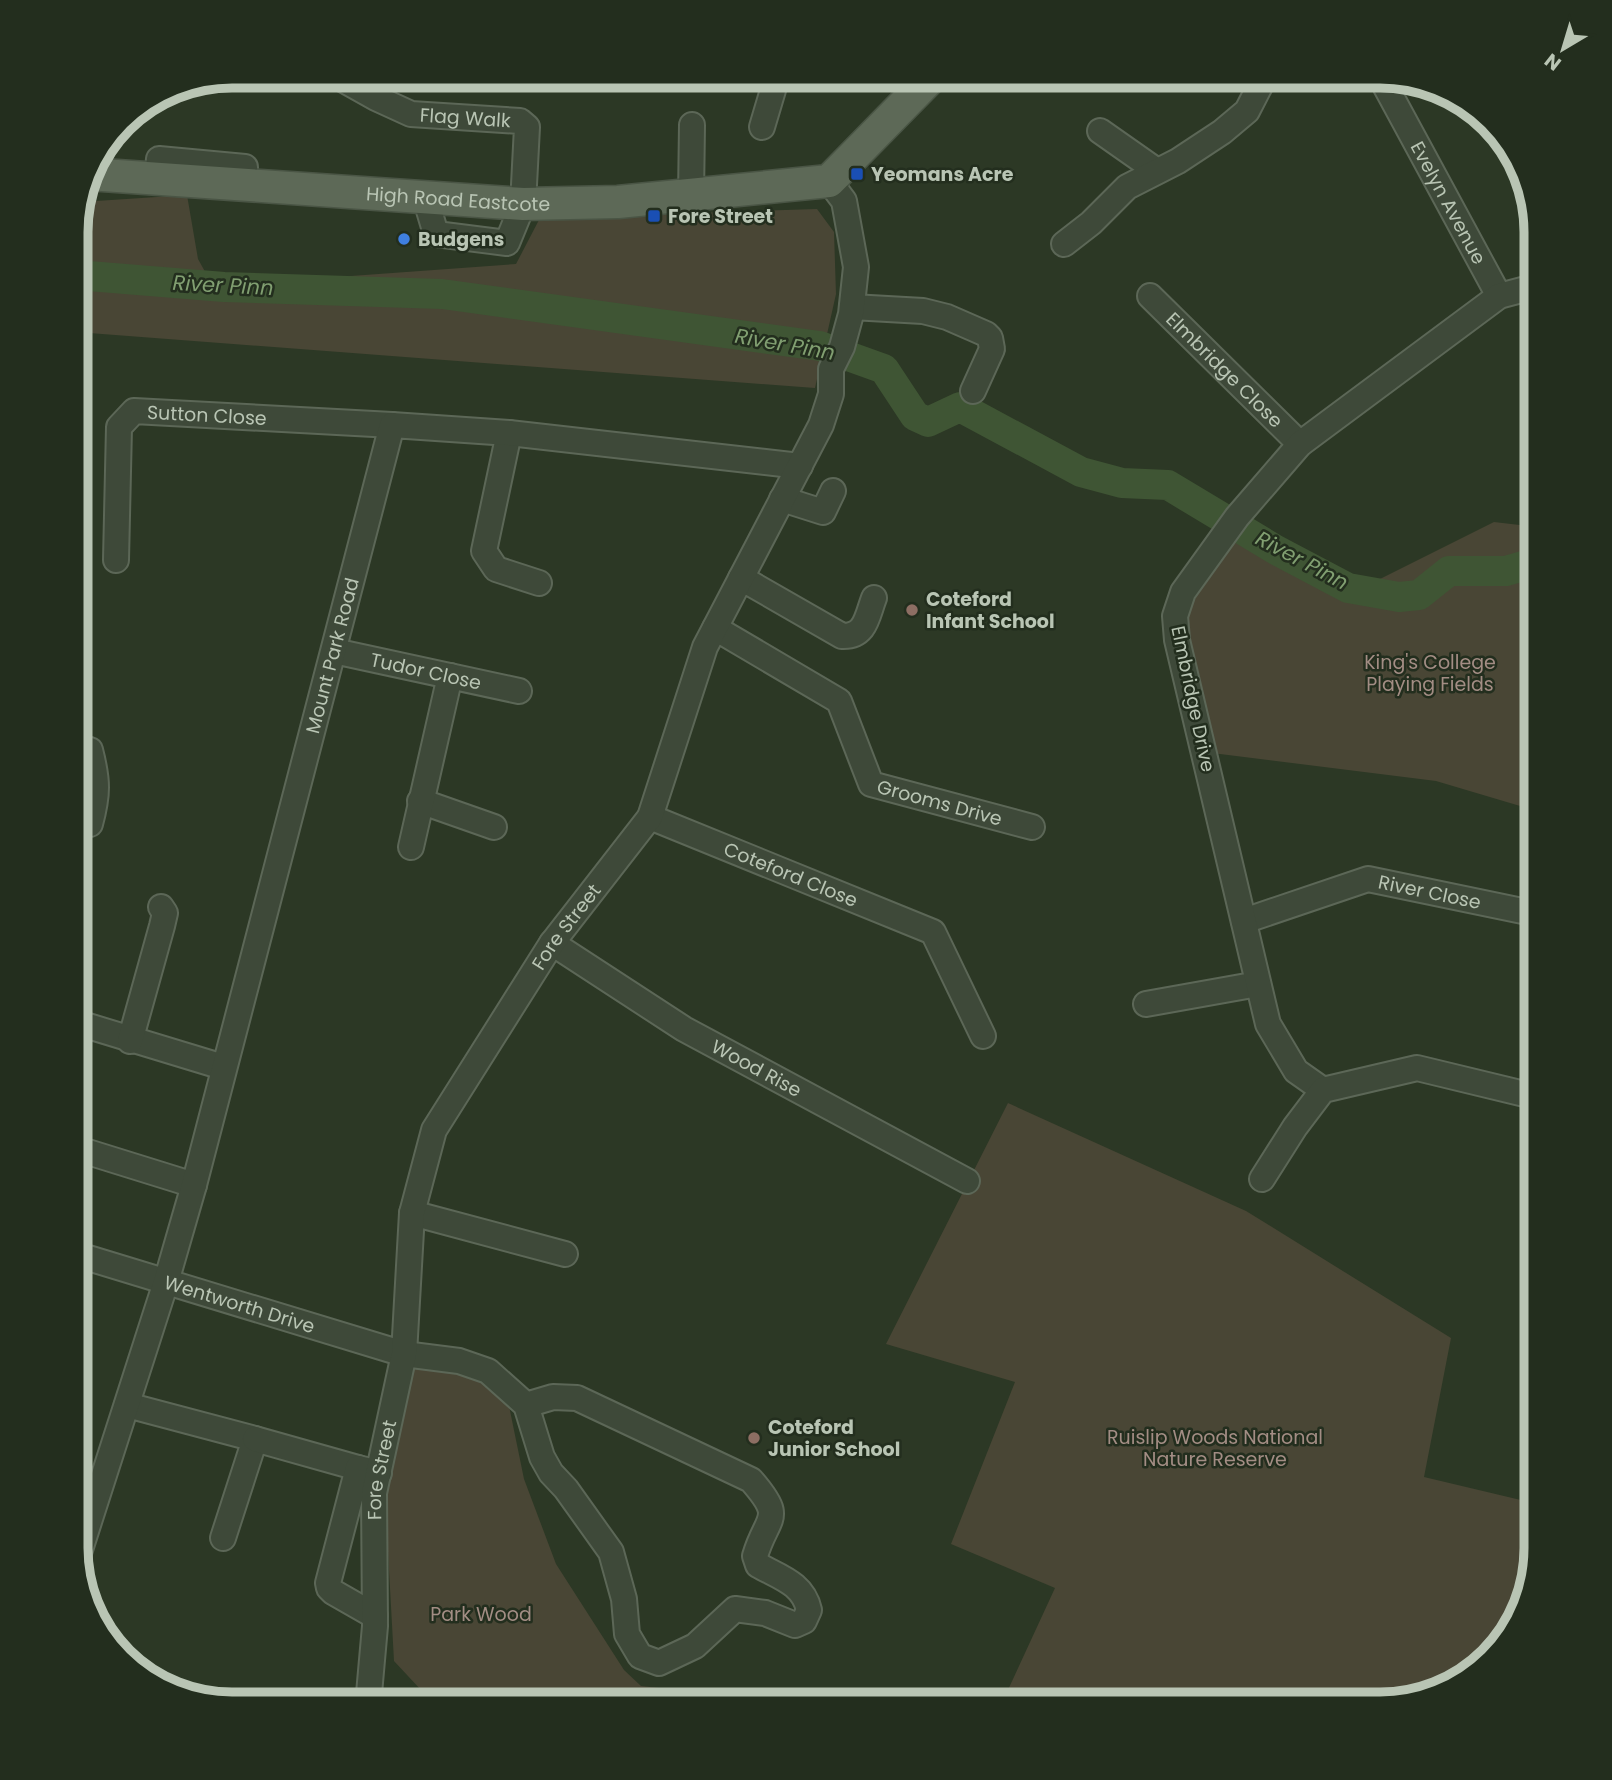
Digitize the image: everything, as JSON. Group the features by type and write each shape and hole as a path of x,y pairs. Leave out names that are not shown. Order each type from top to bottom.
{"main road":[{"path":"830,181 920,88"},
{"name":"High Road Eastcote","path":"99,175 523,204 691,196 830,181"}],"street":[{"name":"Flag Walk","path":"358,88 411,114 520,121 527,127 523,204"},
{"path":"1064,244 1091,223 1127,187 1178,161 1222,132 1247,111 1259,88"},
{"name":"Evelyn Avenue","path":"1386,88 1499,296"},
{"path":"762,127 773,90"},
{"path":"691,196 692,125"},
{"path":"1100,131 1157,171"},
{"name":"Fore Street","path":"369,1692 375,1616 374,1493 369,1470 404,1354 412,1213 434,1130 552,943 650,817 705,647 821,425 831,394 831,369 841,355 852,307 856,268 844,201 830,181"},
{"path":"1499,296 1524,289"},
{"name":"Elmbridge Close","path":"1150,296 1300,444"},
{"name":"Elmbridge Drive","path":"1323,1090 1296,1071 1268,1024 1177,640 1175,616 1178,601 1237,517 1300,444 1499,296"},
{"path":"852,307 923,311 947,317 986,334 990,338 992,349 973,391"},
{"name":"Sutton Close","path":"116,560 119,427 134,411 392,425"},
{"path":"392,425 509,433 800,466"},
{"name":"Mount Park Road","path":"87,1528 166,1282 194,1185 392,425"},
{"path":"509,433 484,551 496,569 539,583"},
{"path":"782,499 823,512 833,491"},
{"path":"741,578 842,636 852,637 860,632 874,598"},
{"name":"Grooms Drive","path":"715,628 839,701 872,784 1032,827"},
{"name":"Tudor Close","path":"334,651 519,691"},
{"path":"411,847 450,677"},
{"path":"88,749 96,773 97,796 90,824"},
{"path":"420,802 494,827"},
{"name":"Coteford Close","path":"650,817 933,932 983,1036"},
{"name":"River Close","path":"1244,921 1368,879 1524,911"},
{"path":"130,1041 162,926 164,913 161,907"},
{"name":"Wood Rise","path":"552,943 684,1029 967,1181"},
{"path":"1146,1004 1258,984"},
{"path":"87,1026 223,1067"},
{"path":"1262,1179 1294,1127 1323,1090 1417,1068 1524,1094"},
{"path":"87,1152 194,1185"},
{"path":"412,1213 565,1254"},
{"name":"Wentworth Drive","path":"87,1258 404,1354 459,1361 488,1371 526,1405"},
{"path":"553,1397 577,1398 751,1480 768,1501 771,1512 770,1524 755,1556 758,1565 789,1581 802,1592 809,1610 804,1621 794,1625 765,1613 735,1609 695,1646 659,1662 640,1656 627,1634 625,1599 611,1552 542,1457 526,1405 553,1397"},
{"path":"127,1405 369,1470 328,1588 375,1616"},
{"path":"223,1538 255,1439"}],"green space":[{"path":"187,195 198,259 213,286 516,264 540,218 817,209 834,232 836,294 815,388 88,333 88,222 91,201"},
{"name":"King's College Playing Fields","path":"1494,522 1524,525 1524,807 1436,781 1204,752 1178,601 1226,531 1340,599"},
{"name":"Ruislip Woods National Nature Reserve","path":"1008,1103 1246,1211 1451,1338 1424,1477 1524,1501 1523,1568 1520,1586 1510,1612 1495,1636 1468,1663 1436,1682 1409,1690 1007,1692 1055,1588 951,1544 1015,1382 886,1344"},
{"name":"Park Wood","path":"413,1359 470,1371 507,1396 524,1479 556,1564 624,1670 641,1686 696,1692 423,1692 394,1661 385,1497"}],"waterway":[{"name":"River Pinn","path":"88,276 224,287 442,294 820,346 884,369 915,416 928,422 960,407 1081,472 1122,483 1168,485 1276,550 1348,588 1399,597 1419,595 1449,571 1506,571 1524,566"}],"place":[{"name":"Yeomans Acre","path":"857,174"},
{"name":"Fore Street","path":"654,216"},
{"name":"Budgens","path":"404,239"},
{"name":"Coteford Infant School","path":"912,610"},
{"name":"Coteford Junior School","path":"754,1438"}]}
